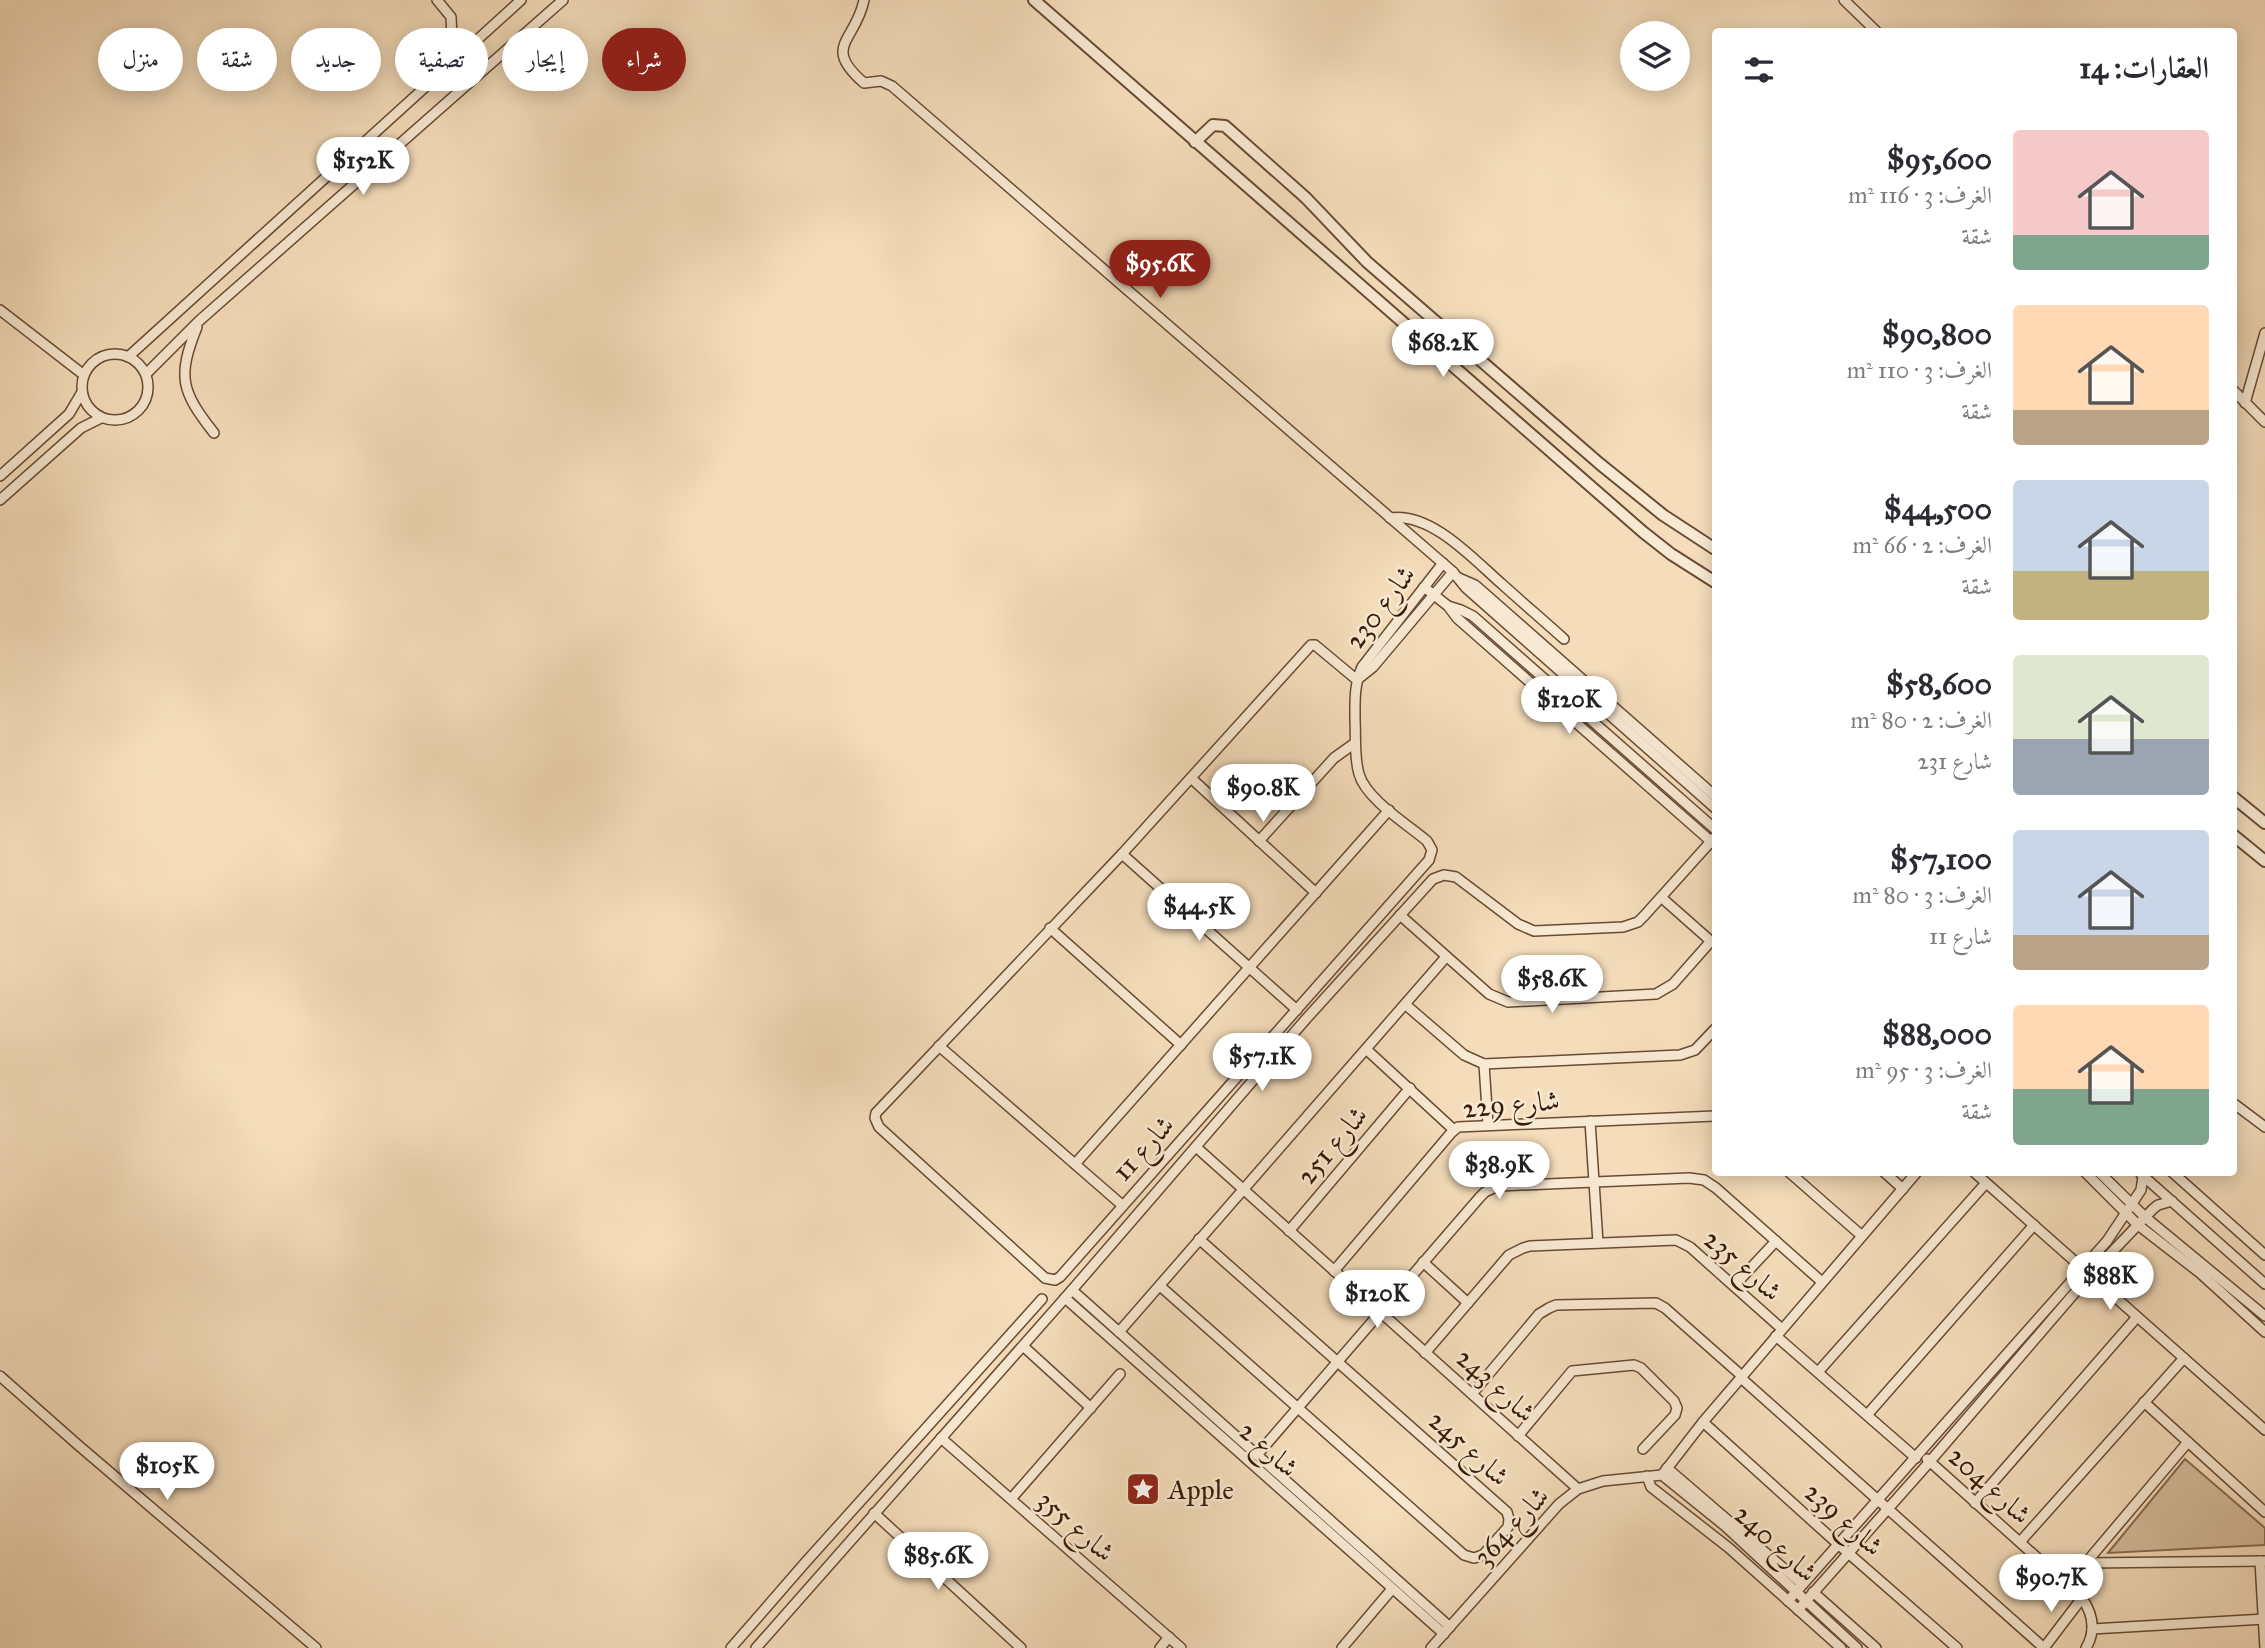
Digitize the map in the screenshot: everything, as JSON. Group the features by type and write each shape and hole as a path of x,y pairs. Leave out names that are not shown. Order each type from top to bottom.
{"street":[{"path":"437,0 452,17 452,28"},
{"path":"488,29 521,0"},
{"path":"146,374 199,321 563,0"},
{"path":"864,0 842,50 844,62 852,72 864,83 881,81 892,86 1321,460 1456,575 1475,586 1712,805"},
{"path":"1034,0 1643,533 1712,580"},
{"path":"1844,0 1873,28"},
{"path":"128,357 419,91"},
{"path":"1195,142 1213,125 1225,127 1306,198 1367,262 1590,455 1663,515 1712,547"},
{"path":"0,310 84,374"},
{"path":"199,321 186,358 184,378 189,398 214,433"},
{"path":"2245,403 2265,334"},
{"path":"0,476 69,414 82,392 84,374 91,364 102,356 120,354 128,357 137,362 146,374 147,395 137,412 120,420 101,418 88,408 82,392"},
{"path":"2237,394 2265,422"},
{"path":"0,500 81,428 101,418"},
{"path":"1390,518 1415,520 1448,537 1564,639"},
{"name":"شارع 230","path":"1429,860 1432,850 1427,841 1364,786 1357,766 1355,699 1357,680 1373,667 1405,620 1423,587 1443,563"},
{"name":"شارع 230","path":"1405,620 1456,575"},
{"path":"1423,587 1448,606 1457,618 1712,840"},
{"path":"1448,606 1473,617 1712,826"},
{"path":"1122,1205 939,1046 1122,854 1311,645 1315,645 1357,680"},
{"path":"1560,665 1712,793"},
{"path":"1259,841 1327,765 1355,743"},
{"path":"1191,778 1316,892"},
{"path":"2237,800 2265,822"},
{"path":"1075,1164 1390,810"},
{"path":"2237,838 2265,861"},
{"path":"1712,844 1662,898 1712,941"},
{"path":"1122,854 1297,1010"},
{"name":"شارع 11","path":"939,1046 879,1109 876,1113 877,1123 1042,1275 1050,1280 1060,1277 1429,860"},
{"name":"شارع 11","path":"756,1648 1433,878 1444,875 1456,877 1518,924 1534,931 1631,926 1662,898"},
{"path":"1401,915 1489,994 1508,1002 1656,994 1668,988 1712,943"},
{"path":"1051,928 1181,1045"},
{"path":"1119,1332 1446,957"},
{"path":"1406,1004 1470,1060 1484,1064 1680,1055 1695,1050 1712,1032"},
{"path":"1367,1050 1454,1130"},
{"path":"1484,1064 1488,1125"},
{"name":"شارع 251","path":"1289,1231 1410,1088"},
{"path":"2237,1105 2265,1127"},
{"name":"شارع 229","path":"1334,1271 1454,1130 1462,1126 1712,1116"},
{"path":"1590,1121 1598,1243"},
{"name":"شارع 243","path":"1196,1147 1578,1489"},
{"path":"1794,1176 1862,1236"},
{"path":"1889,1176 1903,1189"},
{"path":"1665,1472 1703,1422 1914,1176"},
{"path":"1978,1176 2265,1430"},
{"path":"2089,1176 2124,1213 2200,1273 2265,1332"},
{"path":"2103,1176 2145,1217 2265,1316"},
{"path":"1788,1601 2107,1241 2141,1190 2141,1176"},
{"path":"2143,1176 2265,1284"},
{"path":"2176,1176 2265,1255"},
{"path":"1257,1455 1423,1262 1491,1188 1505,1185 1689,1178 1704,1180 1822,1282"},
{"path":"1818,1372 1986,1183"},
{"path":"1798,1610 2090,1275 2158,1205 2172,1201"},
{"path":"1867,1415 2034,1225"},
{"name":"شارع 245","path":"1160,1286 1464,1555 1474,1558 1483,1555 1508,1527 1507,1512 1199,1239"},
{"name":"شارع 235","path":"1425,1353 1509,1255 1516,1251 1530,1246 1676,1240 1690,1247 1734,1286 1818,1372 1867,1415"},
{"path":"1734,1286 1776,1241"},
{"path":"1423,1262 1468,1303"},
{"name":"شارع 2","path":"1069,1294 1119,1332 1257,1455 1265,1469 1392,1589 1447,1631"},
{"name":"شارع 2","path":"1069,1294 1447,1631"},
{"path":"731,1648 1042,1299"},
{"path":"1472,1394 1539,1314 1556,1306 1656,1303 1665,1308 2044,1648 2082,1598"},
{"path":"1975,1503 2137,1317"},
{"path":"1023,1346 1091,1408"},
{"path":"2020,1542 2183,1358"},
{"path":"1518,1436 1572,1371 1634,1365 1641,1368 1674,1401 1677,1408 1675,1415 1643,1449"},
{"path":"1011,1499 1120,1374"},
{"path":"0,1376 78,1446 316,1648"},
{"path":"2144,1402 2265,1512"},
{"name":"شارع 204","path":"1867,1415 1930,1461 2068,1584 2089,1609 2092,1629"},
{"name":"شارع 239","path":"1703,1422 1957,1648"},
{"name":"شارع 355","path":"941,1438 1181,1648"},
{"path":"2068,1584 2188,1442"},
{"name":"شارع 364","path":"1431,1648 1559,1504 1578,1489 1603,1481 1665,1472"},
{"name":"شارع 240","path":"1665,1472 1810,1596 1857,1648"},
{"path":"1647,1476 1651,1486 1730,1548 1841,1648"},
{"path":"874,1513 1021,1648"},
{"path":"2087,1563 2263,1561 2265,1648"},
{"path":"1342,1648 1392,1589"},
{"path":"1810,1596 1875,1648"},
{"path":"2086,1648 2092,1629 2264,1619"},
{"path":"1160,1648 1169,1637"}],"shaded area":[{"path":"2185,1459 2265,1528 2265,1545 2108,1553"}],"place":[{"name":"Apple","path":"1143,1489"}]}
